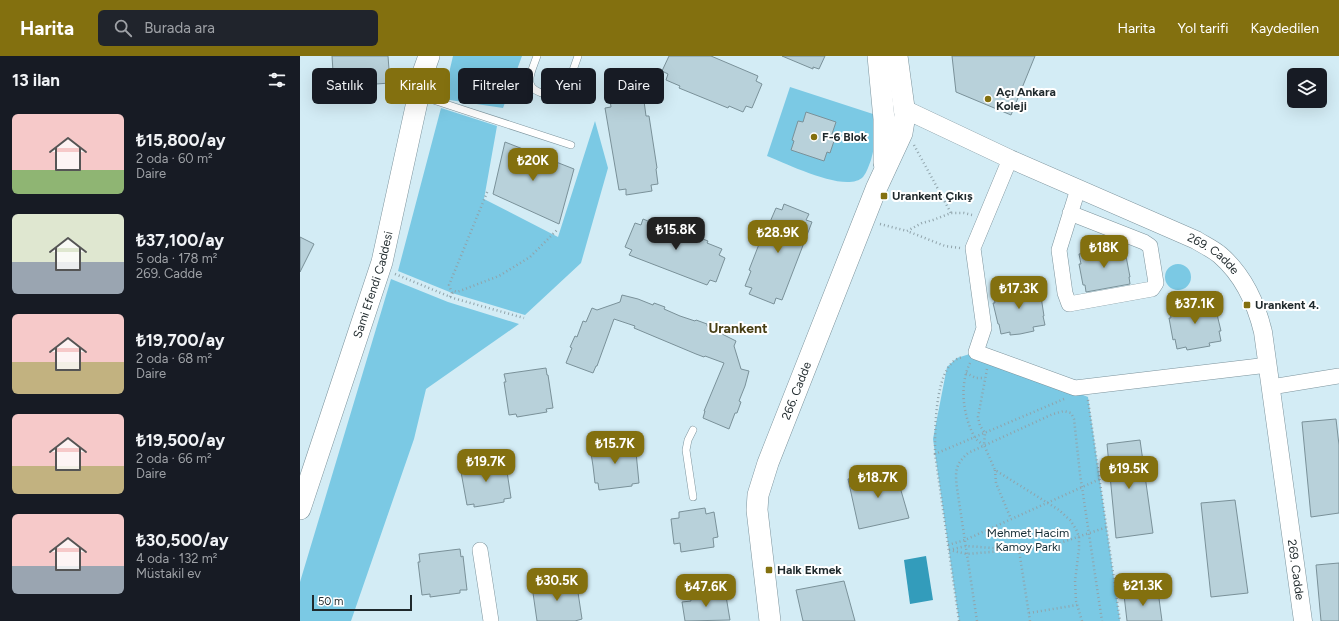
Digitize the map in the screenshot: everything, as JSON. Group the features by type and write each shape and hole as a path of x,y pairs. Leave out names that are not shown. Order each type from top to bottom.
{"main road":[{"name":"Sami Efendi Caddesi","path":"425,68 429,56"},
{"name":"266. Cadde","path":"878,56 894,118"},
{"name":"266. Cadde","path":"770,621 759,532 757,510 758,495 768,463 864,220 884,170 896,147 894,118 897,56"},
{"name":"Sami Efendi Caddesi","path":"300,509 382,262 416,104"}],"street":[{"name":"269. Cadde","path":"894,118 927,121 1196,240 1219,254 1237,274 1250,293 1258,312 1263,332 1303,621"},
{"path":"1010,159 973,248 984,328 975,354 991,357 1075,388 1268,365"},
{"path":"1070,213 1144,242 1150,246 1156,283 1152,289 1069,304 1065,293 1059,250 1070,213 1078,188"},
{"path":"1271,387 1339,376"},
{"path":"480,550 491,621"}],"lane":[{"path":"537,56 529,80 531,86 534,90 556,97 564,94 578,56"},
{"path":"446,104 571,145"},
{"path":"693,430 688,440 686,450 693,497"}],"path":[{"path":"894,118 951,213"},
{"path":"450,297 452,293 449,285 488,190"},
{"path":"907,231 922,223 951,213 964,213 974,216"},
{"path":"864,220 907,231 945,246 963,248"},
{"path":"452,293 454,291 457,292 499,276 530,256 557,230"},
{"path":"382,262 383,267 397,275 450,297 524,318"},
{"path":"975,354 964,380 963,396 967,415 975,438 984,445 995,470 996,483 1011,519"},
{"path":"959,621 935,454 935,418 939,393 947,367 957,358 975,354"},
{"path":"984,445 985,433 980,426 978,417 985,378 991,357"},
{"path":"966,373 976,378 985,378"},
{"path":"1084,397 1088,400 1120,621"},
{"path":"935,454 1064,399"},
{"path":"977,621 957,488 956,470 959,461 968,453 984,445 1053,414 1064,411 1071,413 1074,419 1082,486 1102,621"},
{"path":"995,470 1048,502 1070,520 1079,538 1075,581 1077,604 1082,621"},
{"path":"948,545 965,540 1100,479"},
{"path":"949,550 967,554 1048,547 1107,528"},
{"path":"949,550 966,546 1020,550"},
{"path":"1020,550 1030,621"},
{"path":"1029,613 1077,604"}],"green space":[{"path":"453,56 522,56 518,68 458,68 458,101 450,100 450,69"},
{"path":"790,87 873,114 875,131 874,149 867,171 863,177 855,181 844,182 830,180 816,176 767,156"},
{"path":"476,104 504,104 503,108"},
{"path":"441,108 497,126 484,199 558,237 595,121 608,168 581,263 525,315 452,293 398,271"},
{"path":"1178,264 1187,268 1191,277 1187,286 1178,290 1169,286 1165,277 1169,268"},
{"path":"391,279 448,302 519,324 426,389 414,439 351,621 300,621 300,582"},
{"name":"Mehmet Hacim Kamoy Parkı","path":"976,352 1088,397 1120,621 959,621 933,439 947,367 957,358"}],"shaded area":[{"path":"926,556 933,600 910,604 904,560"}],"building":[{"path":"332,56 388,56 389,68 385,68 385,83 377,84 377,68 333,68"},
{"path":"669,56 711,56 758,76 756,81 762,84 752,108 746,106 743,112 729,106 728,108 679,88 680,86 666,80 668,74 664,72 663,68"},
{"path":"782,56 825,56 819,69 813,67 813,69"},
{"path":"952,56 1035,56 1011,115 956,92"},
{"path":"611,104 644,104 646,116 649,116 657,168 658,184 651,185 652,191 626,195 626,189 619,190 605,108 611,107"},
{"name":"F-6 Blok","path":"806,112 836,122 832,134 836,135 830,153 827,152 824,161 791,150 794,141 792,140 798,121 803,122"},
{"path":"505,142 574,169 559,224 493,194"},
{"path":"784,204 809,214 806,220 812,222 782,300 776,298 774,304 749,294 752,288 745,286 751,271 749,270 768,221 770,222 776,208 782,210"},
{"path":"643,219 658,225 659,222 708,241 707,243 722,249 719,255 725,258 716,282 710,280 707,285 629,255 632,250 625,247 635,223 641,225"},
{"path":"300,237 314,244 300,272"},
{"path":"1123,246 1130,277 1130,284 1086,292 1085,285 1083,285 1079,264 1081,264 1079,254"},
{"path":"1037,285 1038,291 1040,290 1045,325 1033,327 1034,331 1020,334 1010,335 1010,332 1001,334 993,303 995,303 993,293"},
{"path":"622,295 653,305 654,303 665,307 664,309 680,316 707,324 707,326 722,332 722,334 736,341 734,346 741,369 749,371 739,401 741,402 729,429 703,418 704,411 724,363 696,354 634,328 635,326 614,319 593,373 566,363 572,348 570,347 575,336 577,337 583,321 586,322 592,308 597,310 620,302"},
{"path":"1213,300 1221,331 1219,331 1221,341 1209,343 1210,346 1187,350 1186,347 1177,349 1175,339 1173,340 1169,309"},
{"path":"546,368 553,408 546,409 547,412 517,417 516,414 509,415 504,374"},
{"path":"1336,419 1339,445 1339,513 1311,517 1302,422"},
{"path":"1140,440 1153,533 1116,538 1107,444"},
{"path":"635,442 639,483 632,484 632,486 599,490 598,483 595,483 591,453 594,453 594,445"},
{"path":"503,458 504,466 506,465 511,498 504,499 504,502 487,505 474,507 474,504 467,505 461,472 463,472 462,464"},
{"path":"895,470 909,518 859,529 848,479"},
{"path":"1235,500 1248,593 1211,597 1201,503"},
{"path":"705,508 706,514 714,512 718,537 713,538 714,547 681,552 680,543 674,544 671,519 679,518 679,512"},
{"path":"460,549 461,557 463,556 467,590 460,590 460,593 430,597 430,594 422,595 418,562 420,562 419,554"},
{"path":"1339,563 1339,621 1321,621 1316,565"},
{"path":"574,579 577,586 582,619 575,621 537,621 533,585"},
{"path":"844,581 855,621 803,621 796,590"},
{"path":"717,591 717,597 726,596 730,620 685,621 682,602 691,601 690,595"},
{"path":"1158,591 1162,621 1127,621 1124,595"}],"place":[{"name":"Açı Ankara Koleji","path":"988,99"},
{"name":"F-6 Blok","path":"814,137"},
{"name":"Urankent Çıkış","path":"884,196"},
{"name":"Urankent 4.","path":"1247,305"},
{"name":"Halk Ekmek","path":"769,570"}],"district":[{"name":"Urankent","path":"738,328"}]}
